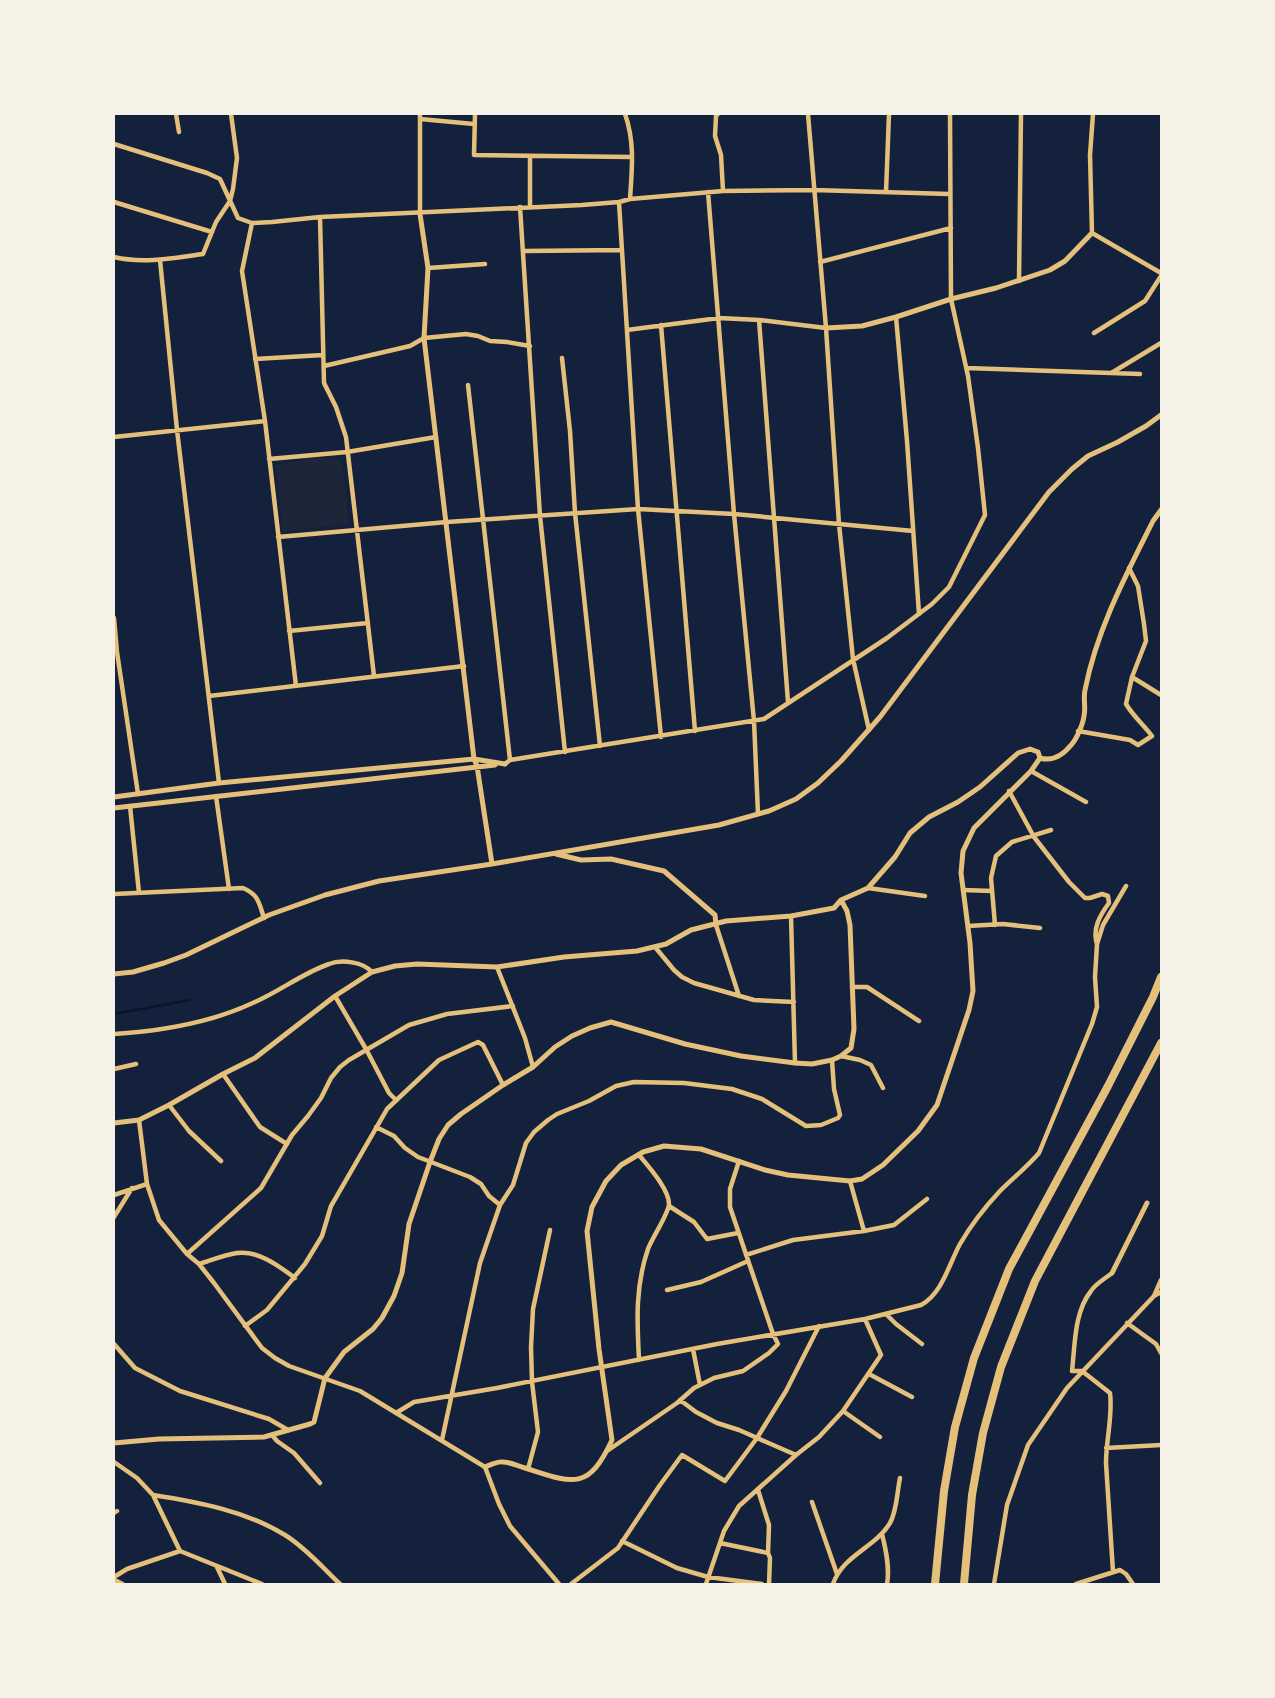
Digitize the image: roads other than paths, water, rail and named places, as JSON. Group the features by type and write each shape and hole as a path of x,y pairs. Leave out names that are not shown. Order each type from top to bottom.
{"highway":[{"path":"935,1584 946,1482 955,1427 974,1358 1009,1269 1108,1086 1161,977"},
{"path":"964,1584 972,1494 983,1434 1001,1367 1035,1281 1161,1043"}],"street":[{"path":"176,114 178,132"},
{"path":"114,257 125,260 160,260 203,254 216,222 230,201 234,189 237,158 231,114"},
{"path":"475,114 474,155 632,157"},
{"path":"625,114 631,131 630,198"},
{"path":"718,114 716,116 715,136 721,155 724,191"},
{"path":"808,114 826,328 839,524 852,659 869,730"},
{"path":"886,192 888,114"},
{"path":"114,808 508,762 764,719 852,659 887,638 932,604 949,587 985,515 978,448 966,368 951,299 950,114"},
{"path":"1019,281 1022,114"},
{"path":"627,330 719,318 760,320 826,328 862,326 951,299 996,288 1050,270 1065,261 1092,234 1090,155 1093,114"},
{"path":"474,124 420,117 420,214 428,268 424,338 474,759 477,766 492,864"},
{"path":"114,144 207,173 220,179 238,218 252,222 619,202 630,198 724,191 814,190 950,194"},
{"path":"530,156 530,207"},
{"path":"708,192 734,514 754,721 758,814"},
{"path":"114,202 212,232"},
{"path":"619,202 638,510 661,737"},
{"path":"520,207 540,516 565,752"},
{"path":"320,218 324,383 346,437 374,676"},
{"path":"252,222 242,271 265,421 296,686"},
{"path":"820,262 951,228"},
{"path":"1092,234 1161,274 1145,301 1094,333"},
{"path":"524,251 622,250"},
{"path":"160,260 177,430 219,783"},
{"path":"428,268 485,264"},
{"path":"896,317 908,441 919,614"},
{"path":"760,320 788,702"},
{"path":"661,325 695,731"},
{"path":"324,366 410,346 424,338 466,334 490,341 530,346"},
{"path":"1111,373 1161,343"},
{"path":"255,359 323,354"},
{"path":"562,358 570,431 575,513 600,746"},
{"path":"966,368 1140,374"},
{"path":"468,385 484,520 508,762"},
{"path":"114,974 133,972 164,963 186,955 264,918 325,894 379,880 492,864 719,825 769,812 796,799 818,783 869,730 1049,492 1088,456 1118,442 1161,416"},
{"path":"114,437 265,421"},
{"path":"269,459 348,452 436,437"},
{"path":"278,537 446,522 638,510 774,517 913,531"},
{"path":"1040,758 1054,759 1073,743 1084,716 1085,691 1098,645 1115,597 1153,520 1161,510"},
{"path":"1078,731 1130,740 1138,746 1152,736 1130,712 1126,704 1132,677 1146,641 1138,586 1130,568"},
{"path":"114,618 115,652 138,794"},
{"path":"289,631 368,623"},
{"path":"209,696 464,666"},
{"path":"1132,677 1161,695"},
{"path":"114,1123 139,1120 255,1058 335,996 372,972 395,966 417,964 497,967 564,956 637,951 666,944 691,930 726,921 791,916 834,908 841,900 868,888 895,857 910,833 929,817 958,802 980,787 1018,753 1030,749 1038,752 1040,758"},
{"path":"484,1467 502,1461 556,1478 574,1481 584,1478 596,1466 612,1440 590,1276 587,1231 592,1208 606,1181 621,1165 639,1155 664,1146 701,1149 788,1175 850,1181 862,1179 883,1165 918,1131 937,1105 969,1010 973,990 968,926 961,873 963,851 974,828 1031,771 1040,758"},
{"path":"114,797 219,783 474,759 508,762"},
{"path":"1031,771 1086,802"},
{"path":"1009,791 1034,837 1083,897 1090,898 1102,894 1108,896 1109,903 1099,918 1095,929 1097,944"},
{"path":"216,796 229,889"},
{"path":"130,806 139,892"},
{"path":"995,925 991,878 996,856 1012,842 1034,837 1051,830"},
{"path":"553,853 581,860 612,859 664,871 715,915 716,925 740,996"},
{"path":"396,1413 414,1402 532,1382 773,1334 865,1319 921,1305 928,1301 937,1289 960,1243 980,1214 1000,1191 1030,1164 1039,1153 1092,1024 1097,1007 1095,977 1097,944 1104,926 1126,886"},
{"path":"114,894 243,888 252,892 258,898 264,918"},
{"path":"868,888 925,896"},
{"path":"963,890 992,891"},
{"path":"114,1443 159,1439 264,1437 314,1422 325,1378 344,1352 372,1329 382,1318 394,1296 402,1274 409,1224 439,1139 448,1125 503,1085 533,1067 555,1047 572,1036 611,1022 684,1044 741,1056 812,1064 841,1056 851,1048 854,1029 850,925 847,911 841,900"},
{"path":"791,916 795,1063"},
{"path":"968,926 995,925 1040,928"},
{"path":"655,947 682,977 703,986 754,1000 794,1002"},
{"path":"114,1034 169,1028 212,1019 254,1003 294,980 331,963 361,964 368,967 372,972"},
{"path":"497,967 513,1006 533,1067"},
{"path":"852,987 867,987 919,1021"},
{"path":"335,996 389,1093 396,1100"},
{"path":"187,1254 261,1188 292,1135 321,1098 331,1078 340,1067 366,1049 409,1025 447,1014 513,1006"},
{"path":"246,1326 267,1310 306,1264 322,1236 332,1206 376,1127 387,1109 396,1100 439,1060 478,1042 483,1044 503,1085"},
{"path":"841,1056 871,1064 883,1088"},
{"path":"442,1440 453,1396 480,1263 500,1205 513,1185 526,1143 534,1132 557,1114 589,1101 616,1086 634,1082 653,1081 732,1089 762,1100 806,1126 821,1125 838,1118 840,1115 834,1089 832,1060"},
{"path":"114,1069 136,1064"},
{"path":"223,1074 260,1127 287,1144"},
{"path":"169,1105 189,1131 221,1161"},
{"path":"139,1120 147,1184 159,1220 187,1254 199,1264 262,1348 289,1366 360,1391 484,1467 510,1526 559,1584"},
{"path":"376,1127 394,1136 418,1158 470,1177 481,1184 489,1196 500,1205"},
{"path":"639,1155 656,1176 667,1197 669,1206 648,1249 638,1285 636,1305 639,1360"},
{"path":"607,1450 700,1385 714,1378 743,1371 778,1344 730,1207 730,1189 739,1161"},
{"path":"850,1181 864,1231"},
{"path":"114,1194 147,1184"},
{"path":"114,1217 132,1188"},
{"path":"667,1290 701,1282 747,1258 793,1240 864,1231 894,1225 927,1199"},
{"path":"1113,1572 1106,1448 1111,1404 1110,1393 1082,1371 1072,1371 1076,1330 1082,1308 1091,1290 1112,1273 1147,1202"},
{"path":"669,1206 694,1222 707,1240 738,1233"},
{"path":"528,1469 538,1432 532,1382 533,1309 550,1230"},
{"path":"199,1264 239,1252 250,1253 278,1266 294,1278"},
{"path":"1154,1296 1161,1280"},
{"path":"994,1584 1006,1505 1028,1445 1067,1388 1127,1323 1154,1296 1161,1292"},
{"path":"886,1314 922,1344"},
{"path":"706,1584 724,1531 739,1506 819,1437 843,1411 881,1355 865,1319"},
{"path":"1127,1323 1156,1344 1161,1353"},
{"path":"571,1584 618,1548 682,1455 725,1481 757,1438 786,1391 818,1326"},
{"path":"114,1344 135,1368 180,1391 269,1419 288,1430"},
{"path":"693,1349 700,1385"},
{"path":"869,1374 912,1397"},
{"path":"680,1400 696,1412 717,1423 796,1455"},
{"path":"843,1411 880,1437"},
{"path":"272,1434 294,1453 320,1483"},
{"path":"1106,1448 1161,1445"},
{"path":"114,1462 137,1478 153,1495 180,1551 262,1584"},
{"path":"833,1584 837,1574 856,1554 882,1534 891,1521 900,1478"},
{"path":"758,1490 769,1526 769,1584"},
{"path":"153,1495 204,1503 268,1526 287,1536 340,1584"},
{"path":"812,1502 837,1574"},
{"path":"882,1534 886,1550 887,1584"},
{"path":"622,1541 677,1568 708,1577 762,1584"},
{"path":"720,1542 768,1553"},
{"path":"122,1584 114,1579 127,1569 180,1551"},
{"path":"217,1567 224,1584"},
{"path":"1076,1584 1120,1570 1126,1574 1133,1584"}],"waterway":[{"path":"114,1014 190,1000"}]}
